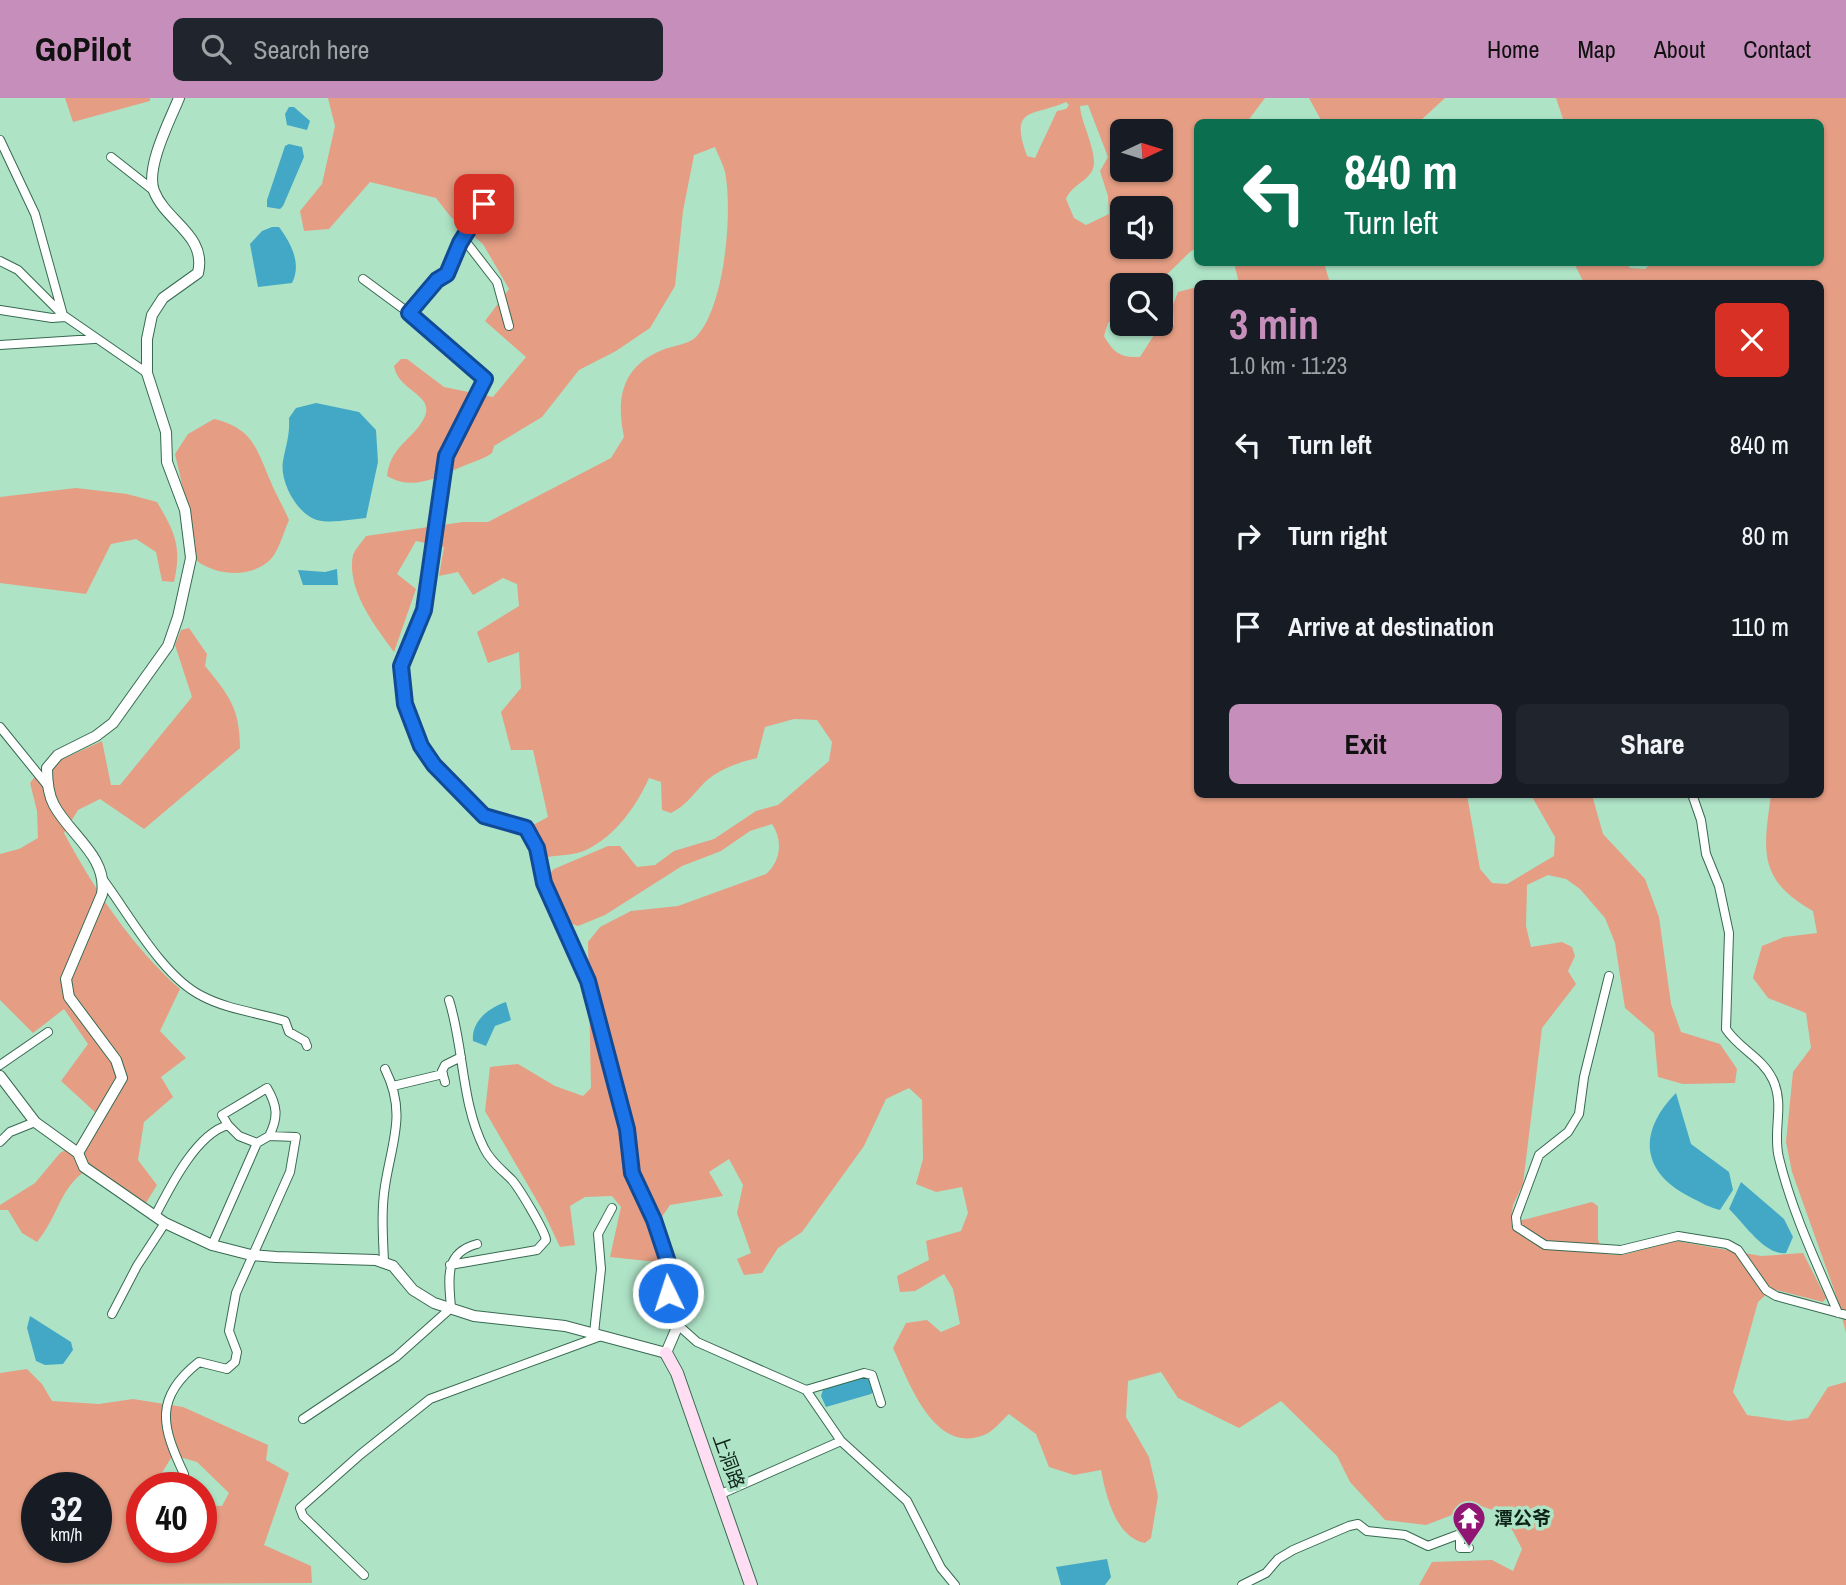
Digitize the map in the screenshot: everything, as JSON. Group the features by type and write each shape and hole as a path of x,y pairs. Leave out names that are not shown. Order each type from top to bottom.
{"main road":[{"name":"上洞路","path":"666,1353 677,1373 751,1585"}],"street":[{"path":"153,190 152,174 156,155 179,98"},
{"path":"0,140 35,214 64,316"},
{"path":"111,157 153,190 192,238 201,259 198,273 163,298 152,315 147,339 147,373 166,432 167,462 185,510 191,558 178,617 168,646 113,723 96,736 58,755 47,768 47,785 54,806 96,860 104,881 160,958 187,986 202,997 285,1021 289,1032 305,1041 307,1046"},
{"path":"409,313 437,280 447,274 463,238 484,204"},
{"path":"463,238 497,282 509,326"},
{"path":"0,261 18,270 64,316 94,339 147,373"},
{"path":"363,279 409,313 485,379 446,456 424,610 401,666 405,704 421,746 434,765 484,816 526,828 537,848 544,883 588,981 627,1129 632,1173 654,1220 670,1268 668,1293 678,1325 697,1342 806,1390 841,1441 906,1501 941,1568 955,1585"},
{"path":"0,310 52,318 64,316"},
{"path":"0,345 94,339"},
{"path":"0,727 47,785"},
{"path":"1693,798 1701,820 1706,853 1719,886 1729,933 1726,1029 1768,1069 1775,1084 1780,1101 1776,1140 1784,1179 1791,1201 1842,1314"},
{"path":"78,1153 122,1077 116,1060 69,997 66,979 102,894 104,881"},
{"path":"1609,976 1584,1077 1579,1114 1568,1132 1539,1155 1516,1217 1517,1227 1545,1245 1621,1250 1678,1236 1727,1244 1738,1250 1766,1290 1776,1297 1842,1314"},
{"path":"449,1000 484,1148 519,1189 526,1206 542,1225 545,1240 537,1250 450,1265"},
{"path":"0,1065 48,1032"},
{"path":"393,1086 444,1078 444,1065 461,1057"},
{"path":"384,1262 382,1212 398,1116 393,1086 385,1069"},
{"path":"0,1076 35,1122 78,1153 85,1167 165,1223 212,1245 251,1255 384,1262 393,1266 413,1290 474,1316 565,1326 666,1353 678,1325"},
{"path":"257,1143 239,1136 222,1115 267,1088 277,1104 275,1125 270,1136"},
{"path":"0,1142 10,1132 35,1122"},
{"path":"155,1216 174,1181 201,1143 216,1128 228,1125"},
{"path":"183,1472 164,1421 166,1402 199,1362 227,1369 235,1362 237,1352 230,1338 231,1315 251,1255 276,1207 290,1172 296,1137 270,1136 257,1143 212,1245"},
{"path":"599,1334 601,1269 598,1234 612,1208"},
{"path":"112,1314 137,1266 165,1223"},
{"path":"303,1419 397,1357 451,1308 450,1265 457,1253 477,1244"},
{"path":"364,1575 303,1516 300,1508 361,1454 430,1399 599,1334"},
{"path":"806,1390 864,1373 872,1375 881,1403"},
{"path":"721,1494 841,1441"},
{"path":"1242,1585 1266,1573 1278,1559 1293,1550 1349,1525 1358,1524 1367,1531 1405,1535 1429,1546 1460,1534 1461,1548 1469,1548"}],"shaded area":[{"path":"65,98 150,98 150,101 73,122"},
{"path":"328,98 1265,98 1249,119 1194,119 1194,250 1168,273 1110,273 1110,321 1104,336 1118,353 1127,356 1140,357 1153,336 1173,336 1173,305 1178,292 1194,288 1194,798 1468,798 1480,869 1492,883 1507,884 1554,856 1555,837 1533,798 1593,798 1603,834 1645,879 1659,917 1671,1004 1681,1032 1720,1044 1737,1069 1735,1083 1683,1084 1658,1077 1654,1033 1625,1008 1615,943 1605,918 1580,889 1566,879 1548,875 1527,885 1526,926 1531,947 1562,942 1572,947 1575,956 1568,971 1576,984 1542,1028 1523,1184 1513,1205 1511,1223 1592,1202 1598,1206 1598,1240 1604,1254 1622,1255 1676,1241 1761,1256 1803,1253 1826,1298 1823,1302 1772,1289 1758,1302 1733,1392 1747,1415 1789,1421 1808,1418 1828,1387 1846,1382 1846,1585 1419,1585 1432,1562 1492,1560 1513,1571 1522,1549 1504,1514 1478,1505 1426,1525 1385,1520 1350,1482 1337,1456 1281,1401 1239,1428 1178,1398 1161,1372 1128,1381 1126,1417 1149,1457 1158,1496 1151,1538 1145,1543 1135,1539 1126,1533 1114,1514 1101,1470 1074,1475 1049,1467 1036,1434 1009,1414 984,1435 966,1438 951,1435 937,1425 926,1412 907,1379 893,1348 906,1323 927,1320 941,1332 960,1324 953,1289 944,1274 915,1291 900,1292 897,1276 929,1260 926,1241 961,1231 968,1213 962,1187 936,1192 916,1184 923,1159 922,1100 909,1088 886,1099 864,1146 802,1232 778,1248 762,1273 744,1275 737,1259 751,1253 737,1213 743,1185 729,1159 709,1172 723,1196 670,1205 659,1221 670,1250 657,1262 610,1257 621,1207 612,1196 585,1197 570,1206 575,1245 560,1247 543,1211 485,1111 490,1067 518,1064 555,1086 583,1096 591,1088 588,942 600,927 631,911 678,906 766,874 775,863 779,843 772,824 750,831 721,851 682,866 605,915 578,926 569,923 547,876 554,869 608,846 620,846 637,867 655,865 674,851 714,839 756,811 778,805 829,761 832,742 817,720 794,719 765,727 757,758 717,773 677,810 671,813 662,810 661,782 649,778 631,810 606,837 582,852 548,857 533,825 548,817 533,750 511,750 501,712 521,688 519,652 488,663 477,632 519,606 517,584 503,578 473,595 458,572 439,576 444,547 416,541 397,574 416,589 394,652 371,619 358,594 352,568 353,555 366,536 463,522 488,522 611,458 624,437 622,397 630,375 648,357 696,337 714,304 727,233 725,172 715,147 694,155 683,211 675,286 650,328 616,351 579,370 542,417 494,446 492,453 433,479 415,483 387,476 396,451 424,419 426,409 419,396 398,376 394,366 401,359 407,359 444,387 493,397 526,357 485,321 509,289 483,244 450,216 436,198 370,182 329,229 304,231 300,211 322,184 335,126","holes":["1066,102 1069,105 1066,109 1057,111 1035,158 1027,156 1022,140 1022,121 1034,112","1088,105 1108,157 1100,171 1108,196 1109,214 1086,225 1074,218 1066,199 1089,175 1094,165 1080,106"]},
{"path":"1309,98 1445,98 1422,119 1320,119"},
{"path":"1556,98 1846,98 1846,1333 1837,1298 1792,1172 1786,1142 1793,1072 1811,1048 1806,1013 1768,998 1753,978 1762,946 1784,937 1817,933 1813,911 1782,888 1773,876 1768,863 1766,833 1771,798 1824,798 1824,280 1582,280 1576,266 1628,266 1645,269 1648,266 1824,266 1824,119 1563,119"},
{"path":"1235,266 1325,266 1329,280 1238,280"},
{"path":"214,419 237,428 251,440 289,520 273,556 253,570 224,572 197,561 195,540 175,454 188,434"},
{"path":"76,488 127,494 157,502 177,549 174,582 162,581 156,552 136,539 111,544 86,594 0,583 0,497"},
{"path":"189,628 207,654 205,666 232,703 238,723 240,748 144,829 100,799 78,810 64,833 115,916 162,973 180,989 160,1031 186,1058 161,1077 173,1097 144,1122 138,1160 157,1185 144,1206 90,1168 65,1192 37,1242 22,1233 8,1210 0,1210 0,1205 35,1183 60,1153 77,1143 96,1113 61,1081 88,1044 64,1009 33,1033 0,1000 0,854 19,849 38,838 37,811 30,783 41,769 102,741 111,785 120,785 192,697 175,645 181,630"},
{"path":"27,1369 42,1384 52,1401 99,1404 133,1399 183,1407 268,1445 266,1460 289,1473 264,1545 311,1566 312,1583 0,1585 0,1373"}],"water":[{"path":"289,107 294,107 310,121 307,130 287,125 285,114"},
{"path":"289,144 302,147 304,157 283,206 280,209 267,207 285,146"},
{"path":"279,227 288,240 295,261 295,276 292,283 258,287 250,244 262,231"},
{"path":"316,403 359,412 376,430 378,462 366,518 333,522 314,519 298,507 288,489 284,479 283,461 289,418 296,408"},
{"path":"337,569 338,585 303,585 298,570 325,572"},
{"path":"506,1002 511,1020 495,1026 486,1046 473,1041 475,1028 482,1017"},
{"path":"1676,1093 1691,1144 1729,1172 1733,1190 1720,1210 1673,1187 1661,1176 1654,1163 1650,1150 1655,1122"},
{"path":"1741,1182 1784,1219 1793,1237 1786,1253 1778,1253 1763,1244 1729,1209"},
{"path":"30,1316 71,1342 73,1350 63,1364 45,1365 36,1361 27,1328"},
{"path":"868,1377 873,1392 871,1394 826,1407 821,1396 823,1390"},
{"path":"1107,1559 1111,1577 1105,1585 1061,1585 1056,1567"}],"place":[{"name":"潭公爷","path":"1469,1548"}],"route":[{"path":"484,204 460,243 447,274 437,280 409,313 485,379 446,456 424,610 401,666 405,704 421,746 434,765 484,816 526,828 537,848 544,883 572,938 588,981 627,1129 632,1173 640,1184 670,1268 668,1293"}]}
